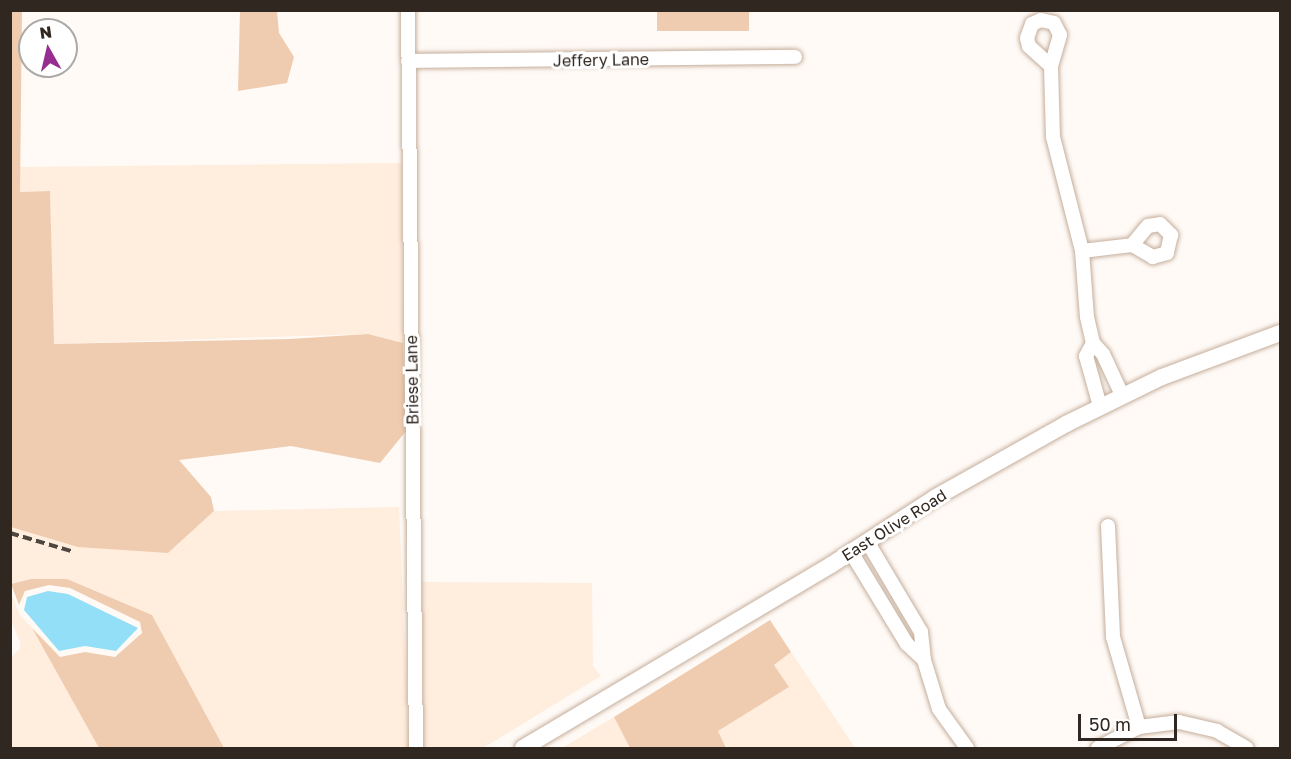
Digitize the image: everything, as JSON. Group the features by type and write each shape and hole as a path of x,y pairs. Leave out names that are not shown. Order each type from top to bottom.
{"street":[{"name":"Briese Lane","path":"408,10 416,748"},
{"name":"Jeffery Lane","path":"408,61 795,57"},
{"path":"1051,66 1053,138 1082,251 1084,302 1093,343 1103,354 1122,395"},
{"path":"1082,251 1132,245"},
{"name":"East Olive Road","path":"523,748 851,552 936,497 1100,406 1235,348 1281,333"},
{"path":"1093,343 1086,356 1100,406"},
{"path":"1108,526 1113,637 1139,727"},
{"path":"867,541 921,632 924,660 946,724 967,748"},
{"path":"851,552 907,644 924,660"},
{"path":"1098,748 1139,727 1170,723 1201,725 1246,748"}],"shaded area":[{"path":"10,11 22,11 22,18 18,18 18,78 21,78 20,192 50,191 54,344 290,339 368,334 403,343 406,431 380,463 291,446 179,460 211,497 214,511 168,553 78,547 11,527"},
{"path":"240,11 277,11 279,33 294,57 287,83 238,91"},
{"path":"657,11 749,11 749,31 657,31"},
{"path":"402,163 403,343 368,334 53,344 50,191 20,192 20,167"},
{"path":"399,507 409,748 224,748 152,615 67,579 31,579 11,584 11,527 168,553 214,511"},
{"path":"31,579 67,579 152,615 224,748 99,748 32,628 60,657 85,652 115,657 142,633 140,622 70,588 49,585 25,591 19,605 11,584"},
{"path":"422,582 592,583 593,666 601,676 483,748 423,748"},
{"path":"10,590 20,615 32,628 99,748 11,748 11,657 20,649 20,642 11,620"},
{"path":"770,620 791,652 774,665 789,687 718,731 726,748 630,748 614,717"},
{"path":"791,652 855,748 726,748 718,731 789,687 774,665"},
{"path":"614,717 630,748 562,748"}],"water":[{"path":"48,591 68,594 138,628 116,651 85,646 59,651 24,610 27,597"}],"railway":[{"path":"10,533 71,551"}]}
